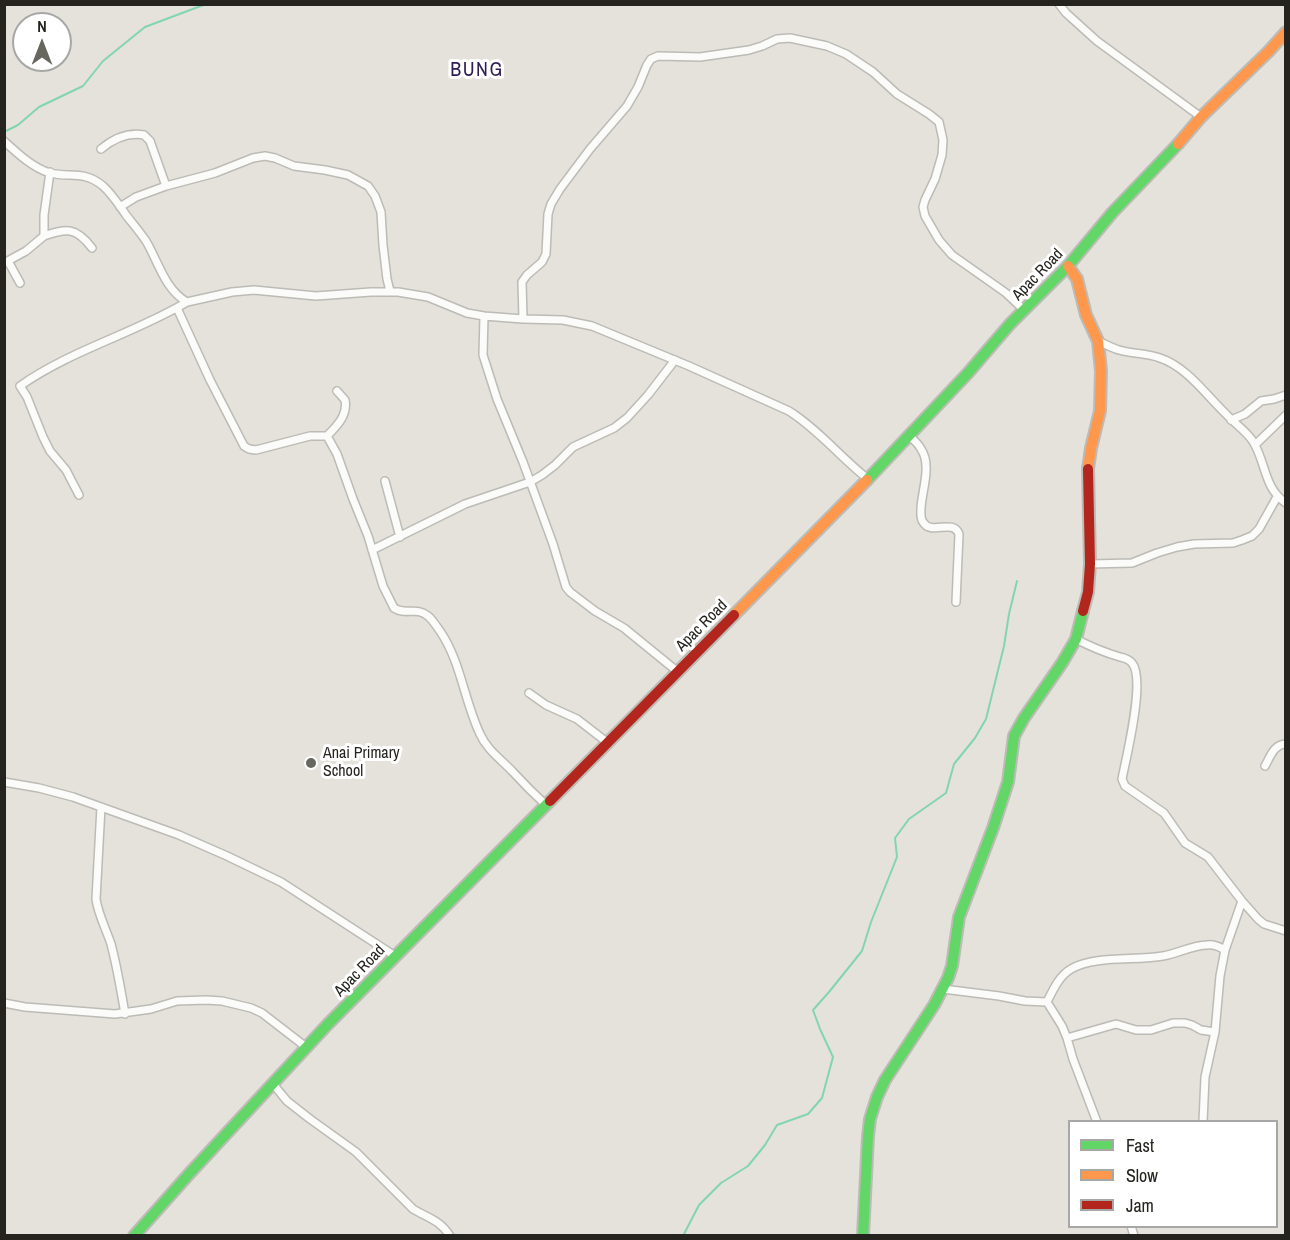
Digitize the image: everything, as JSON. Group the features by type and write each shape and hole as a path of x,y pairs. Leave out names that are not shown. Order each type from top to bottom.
{"main road":[{"name":"Apac Road","path":"134,1236 306,1047 868,479 968,373 1010,324 1068,266 1112,213 1175,148 1201,117 1286,32"},
{"path":"863,1236 868,1136 870,1119 877,1097 885,1080 943,989 952,966 959,917 1008,782 1014,736 1076,639 1085,603 1090,564 1088,473 1091,448 1100,411 1101,371 1098,341 1086,315 1077,279 1068,266"}],"street":[{"path":"1059,4 1097,41 1201,117"},
{"path":"523,319 522,282 542,262 546,254 548,214 551,204 590,149 627,106 651,59 658,56 700,57 749,50 777,39 790,38 827,46 846,54 873,72 897,94 939,122 943,140 942,155 935,179 924,200 925,216 939,240 952,255 1006,293 1024,310"},
{"path":"100,149 117,138 129,134 144,135 150,141 166,186"},
{"path":"4,141 34,165 50,172 86,176 102,185 146,241 166,280 180,298 187,302"},
{"path":"120,207 136,197 166,186 215,173 253,158 266,156 294,166 348,175 368,186 381,212 382,245 390,291"},
{"path":"44,236 44,215 50,172"},
{"path":"20,284 6,262 26,251 44,236 58,231 71,230 81,235 92,248"},
{"path":"79,495 66,470 50,451 20,386 63,361 131,331 187,302 231,292 254,290 316,296 390,291 412,293 428,297 455,309 484,316 564,320 592,326 789,411 868,479"},
{"path":"177,308 244,446 256,450 310,436 327,436"},
{"path":"484,316 483,355 497,399 570,592 595,612 624,628 678,672"},
{"path":"1098,341 1119,350 1160,357 1173,363 1247,433 1255,445 1266,478 1277,497 1286,503"},
{"path":"372,550 465,504 530,482 555,465 573,447 614,428 627,418 675,360"},
{"path":"327,436 345,411 345,400 337,391"},
{"path":"1231,420 1245,414 1261,401 1286,395"},
{"path":"1255,445 1286,415"},
{"path":"908,435 922,449 926,466 922,522 931,527 954,527 959,534 956,602"},
{"path":"327,436 337,454 383,585 394,608 404,612 417,610 430,617 446,640 456,661 481,736 491,751 546,805"},
{"path":"385,481 400,537"},
{"path":"1090,564 1132,563 1177,547 1233,543 1242,540 1252,536 1259,529 1277,497"},
{"path":"1076,639 1101,652 1130,661 1134,667 1137,685 1136,707 1122,779 1125,786 1164,813 1185,843 1208,857 1258,919 1264,924 1286,931"},
{"path":"529,693 546,705 577,719 608,743"},
{"path":"1265,766 1276,747 1279,744 1286,744"},
{"path":"4,782 73,797 179,835 281,882 395,956"},
{"path":"101,807 97,905 111,944 125,1014"},
{"path":"1203,1120 1205,1077 1215,1032 1220,976 1225,950 1242,901"},
{"path":"1047,1002 1064,974 1081,965 1164,956 1209,944 1225,950"},
{"path":"943,989 1047,1002"},
{"path":"4,1003 25,1007 125,1014 177,1001 222,1001 262,1013 306,1047"},
{"path":"1047,1002 1062,1026 1096,1120"},
{"path":"1067,1038 1116,1024 1143,1030 1173,1023 1185,1023 1201,1030 1215,1032"},
{"path":"273,1084 287,1101 356,1152 413,1209 434,1218 450,1236"}],"waterway":[{"path":"4,132 18,125 39,107 83,86 103,61 145,27 206,4"},
{"path":"683,1236 699,1205 721,1183 748,1166 777,1125 808,1114 822,1098 833,1057 813,1010 862,951 897,857 895,838 909,819 946,793 954,764 975,738 986,719 1017,581"}],"traffic: fast":[{"path":"867,480 968,373 1010,324 1068,266 1112,213 1178,144"},
{"path":"863,1236 868,1136 870,1119 877,1097 885,1080 934,1005 948,978 952,966 959,917 1008,782 1014,736 1076,639 1083,611"},
{"path":"134,1236 328,1024 550,801"}],"traffic: slow":[{"path":"1178,144 1201,117 1286,32"},
{"path":"1068,266 1077,279 1086,315 1098,341 1101,371 1100,411 1088,469"},
{"path":"734,615 867,480"}],"traffic: jam":[{"path":"1083,611 1088,592 1090,564 1088,469"},
{"path":"550,801 734,615"}],"place":[{"name":"Anai Primary School","path":"311,763"}],"district":[{"name":"BUNG","path":"477,71"}]}
